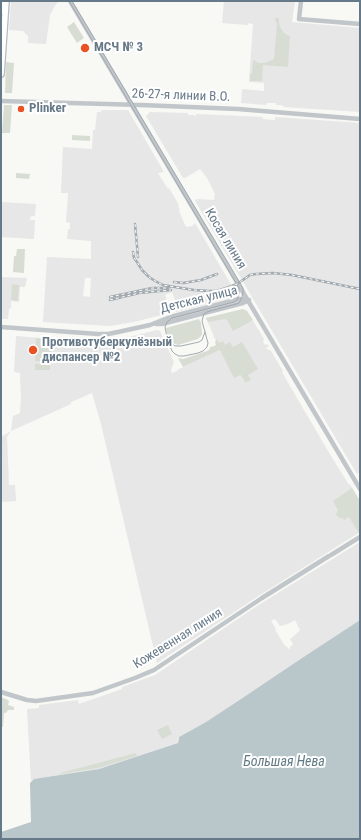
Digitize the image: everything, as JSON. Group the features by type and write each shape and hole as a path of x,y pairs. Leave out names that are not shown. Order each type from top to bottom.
{"main road":[{"path":"1,11 2,1"},
{"path":"1,74 6,1"}],"street":[{"name":"Косая линия","path":"70,1 360,489"},
{"path":"301,1 300,19 360,24"},
{"name":"26-27-я линии В.О.","path":"1,101 238,109 360,119"},
{"name":"Детская улица","path":"1,327 108,334 162,322 170,316 239,299 249,300"},
{"name":"Кожевенная линия","path":"1,692 27,700 36,701 93,692 154,670 262,598 360,537"}],"shaded area":[{"path":"11,1 60,1 56,4 50,15 46,44 28,43 28,36 23,31 9,30"},
{"path":"224,1 295,1 292,22 360,28 360,112 284,107 282,105 276,105 276,103 267,103 266,105 241,103 242,89 264,91 264,83 249,82 253,24 222,23"},
{"path":"275,18 279,18 281,29 285,34 290,36 288,67 263,65 262,81 250,81 253,60 259,63 265,63 274,59 277,24"},
{"path":"74,22 84,38 77,43 67,27"},
{"path":"6,62 14,63 12,93 5,93"},
{"path":"4,105 12,105 10,133 2,133"},
{"path":"101,110 128,110 164,172 158,173 179,205 179,211 186,227 192,226 195,223 233,288 230,298 176,312 174,307 177,306 172,292 165,295 169,308 171,308 173,312 134,322 110,326 43,322 47,257 91,259 91,241 67,239 68,229 70,229 70,223 66,222 68,193 61,193 63,147 92,149 93,130 95,130 97,112 101,112","holes":["85,278 91,278 90,297 83,296"]},
{"path":"150,112 188,113 188,115 196,116 196,114 263,117 263,119 275,120 275,117 360,123 360,472 357,474 195,201 196,199 214,200 215,194 207,178 200,169 183,178 146,116"},
{"path":"72,135 90,136 90,141 72,140"},
{"path":"16,173 30,174 29,179 16,178"},
{"path":"1,202 36,204 35,216 31,216 30,220 35,220 34,239 1,237"},
{"path":"17,249 25,249 24,273 13,272 14,256 16,256"},
{"path":"1,277 27,278 25,287 20,287 19,302 11,301 8,319 1,319"},
{"path":"12,284 19,285 18,301 11,300"},
{"path":"243,309 247,311 264,339 263,342 265,345 267,344 269,346 266,348 271,351 328,451 360,501 360,532 260,595 157,663 101,424 92,393 11,431 13,416 20,413 21,399 20,373 14,372 16,336 106,341 121,339 157,330 160,331 174,362 171,370 172,373 220,350 206,318"},
{"path":"243,309 247,311 253,320 233,331 225,319 208,322 206,318"},
{"path":"199,319 201,323 202,335 198,339 178,345 169,341 166,328"},
{"path":"36,338 52,339 50,362 35,361"},
{"path":"217,339 219,343 223,341 225,345 230,342 233,347 242,342 258,369 248,375 251,380 245,382 241,375 234,378 220,350 183,367 178,358 183,359 207,351 211,346 216,345 215,342"},
{"path":"35,364 50,364 50,370 35,370"},
{"path":"11,431 7,437 9,485 15,485 16,501 1,502 1,437"},
{"path":"352,488 360,501 359,533 349,517 344,520 336,515 338,510 333,501"},
{"path":"360,542 360,620 206,722 179,737 178,743 99,769 34,779 31,781 27,709 39,708 39,705 78,700 79,704 122,689 122,687 155,675 257,606","holes":["275,619 280,626 295,620 300,630 290,639 293,644 289,649 285,646 271,621"]},
{"path":"1,697 9,701 8,705 14,707 14,710 8,710 4,713 3,727 1,727"},
{"path":"168,725 172,734 162,739 157,730"},
{"path":"136,753 137,756 98,768 60,774 60,773"}],"water":[{"name":"Большая Нева","path":"360,620 360,839 1,839 1,832 31,822 30,783 34,779 99,769 178,743 179,737 206,722"}],"tram line":[{"path":"69,1 239,288 237,300 234,302 172,318 167,322 165,327 172,351 179,356 198,353 203,351 207,347 208,343 202,321 204,314 239,303 242,297 243,288 72,1"},
{"path":"168,340 175,346 181,346 199,342 202,340 205,332"}],"railway":[{"path":"135,224 138,257"},
{"path":"133,252 134,258 149,277 163,285 175,287 217,291 237,284 250,275 273,273 292,275 360,289"},
{"path":"174,282 183,283 201,280 217,274"},
{"path":"110,297 152,288 168,288"},
{"path":"110,300 139,293 171,290"}],"place":[{"name":"МСЧ № 3","path":"85,48"},
{"name":"Plinker","path":"21,109"},
{"name":"Противотуберкулёзный диспансер №2","path":"33,350"}]}
